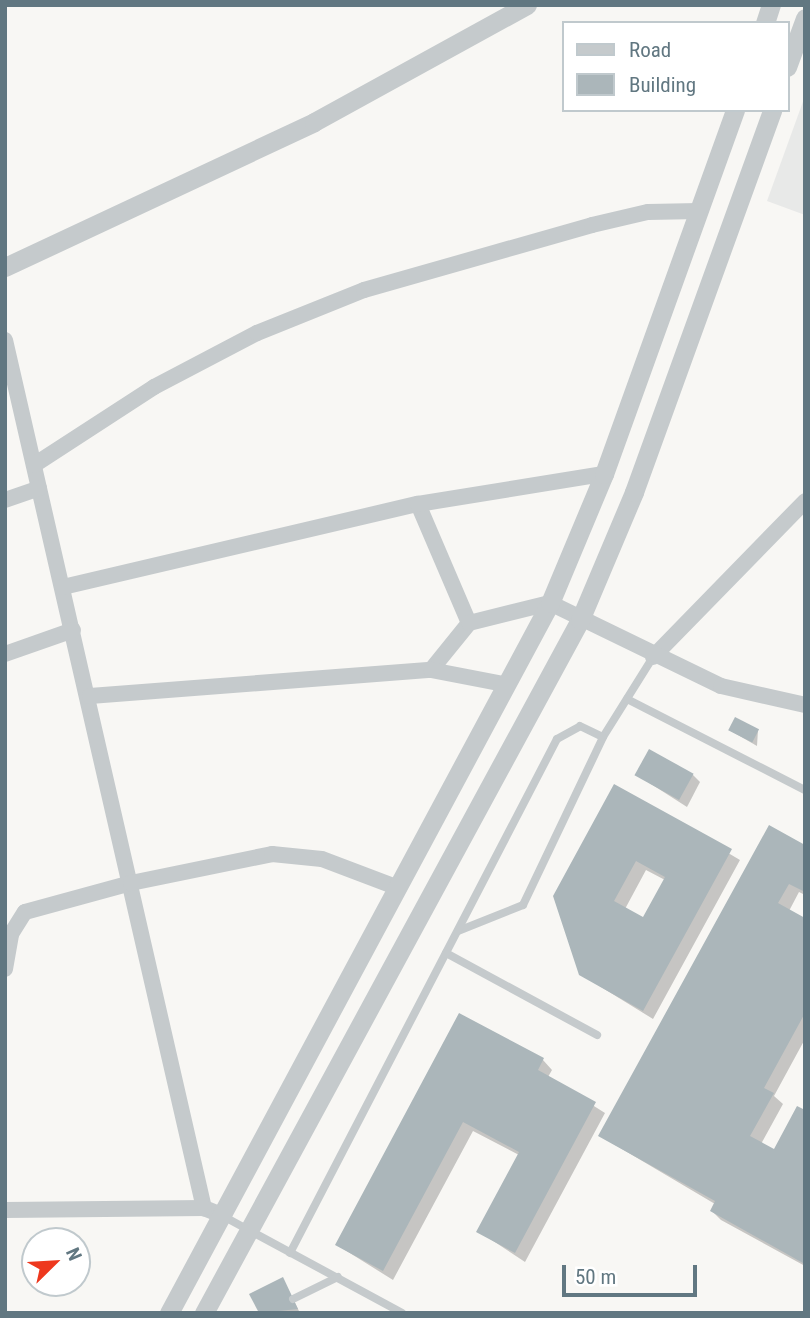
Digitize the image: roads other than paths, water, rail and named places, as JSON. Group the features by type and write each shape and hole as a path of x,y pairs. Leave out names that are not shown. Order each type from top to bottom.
{"street":[{"path":"5,267 314,122 527,5"},
{"path":"789,62 805,18"},
{"path":"169,1313 212,1212 396,887 550,603 604,474 733,112"},
{"path":"204,1313 580,620 634,492 771,112"},
{"path":"34,465 177,375 257,333 364,290 592,225 648,212 699,211"},
{"path":"5,340 90,696 131,883 212,1212"},
{"path":"63,587 418,504 604,474"},
{"path":"5,500 39,488"},
{"path":"653,657 805,501"},
{"path":"418,504 469,623"},
{"path":"431,670 469,623 550,603 653,657 721,686 805,705"},
{"path":"5,654 73,630"},
{"path":"90,696 431,670 504,684"},
{"path":"5,969 11,934 25,912 131,883 272,855 322,859 396,887"},
{"path":"5,1210 212,1212"}],"lane":[{"path":"458,931 523,905 603,737 653,657"},
{"path":"627,699 805,790"},
{"path":"290,1253 557,738 580,726 603,737"},
{"path":"446,953 597,1035"},
{"path":"212,1212 402,1313"},
{"path":"293,1299 338,1277"}]}
